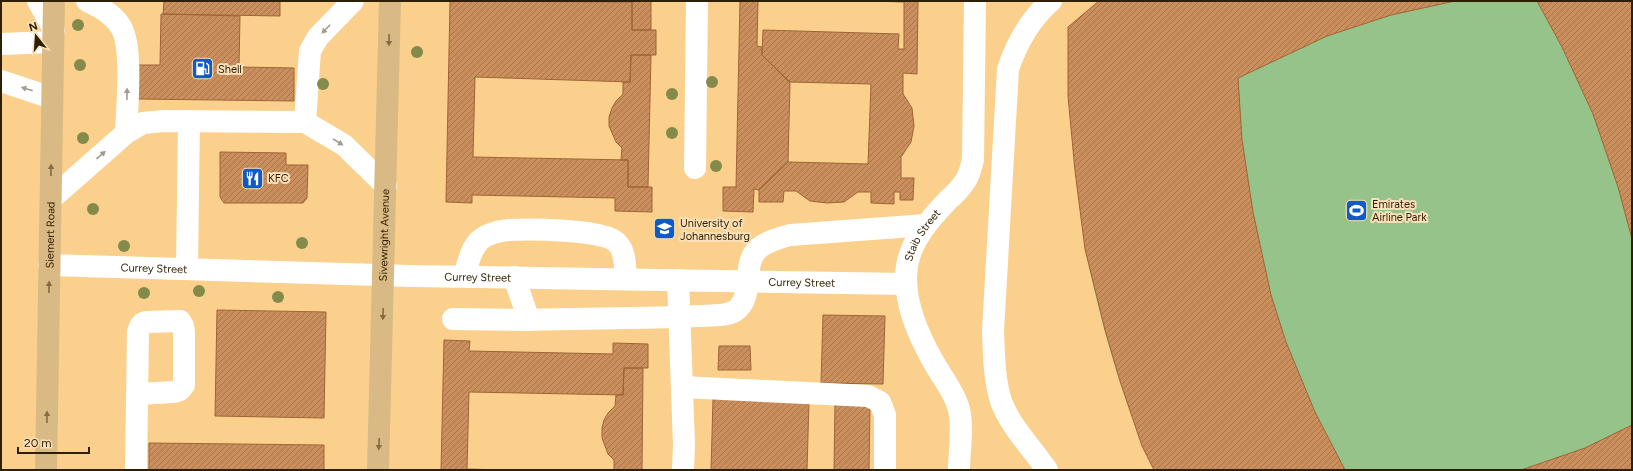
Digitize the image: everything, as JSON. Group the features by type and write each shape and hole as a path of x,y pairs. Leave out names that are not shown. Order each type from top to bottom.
{"main road":[{"name":"Siemert Road","path":"46,470 54,1"},
{"name":"Sivewright Avenue","path":"378,470 390,1"}],"street":[{"path":"1,44 53,36 38,1"},
{"path":"88,1 107,11 120,26 126,39 128,55 126,133"},
{"path":"305,122 310,51 318,37 353,1"},
{"path":"695,168 697,1"},
{"name":"Staib Street","path":"959,470 960,417 958,406 932,360 918,329 910,307 906,284 908,265 914,243 926,225 967,179 973,160 975,1"},
{"path":"1047,470 1019,432 1001,400 995,369 993,331 1008,69 1015,49 1025,30 1051,1"},
{"path":"1,81 52,98"},
{"path":"51,199 126,133 143,123 164,121 305,122 344,146 386,186"},
{"path":"187,269 189,121"},
{"path":"453,319 529,320 679,317 734,312 741,305 746,296 750,262 754,254 759,248 778,238 790,235 926,225"},
{"path":"464,276 472,251 480,241 491,234 507,230 579,231 602,235 616,241 623,255 626,279"},
{"name":"Currey Street","path":"49,265 384,275 906,284"},
{"path":"514,277 529,320"},
{"path":"678,280 683,470"},
{"path":"682,387 868,396 880,402 885,415 885,470"},
{"path":"136,470 138,394"}],"green space":[{"name":"Emirates Airline Park","path":"1099,1 1632,1 1632,470 1154,470 1121,387 1108,344 1085,248 1081,221 1074,138 1068,28"}],"building":[{"path":"164,1 280,1 280,16 163,14"},
{"path":"450,1 632,2 632,30 656,30 656,55 631,55 630,82 475,77 473,157 628,160 628,187 652,187 652,212 615,211 615,198 472,195 472,203 446,202"},
{"path":"625,1 651,1 651,30 632,30 632,2"},
{"path":"740,1 758,1 757,46 762,47 762,55 790,83 788,162 759,190 754,189 753,212 723,211 723,187 736,187"},
{"path":"869,1 918,1 917,74 903,73 903,94 912,108 914,126 911,142 901,157 901,178 914,178 913,200 900,200 900,192 894,192 894,204 871,203 871,192 858,192 844,202 827,203 810,201 796,191 784,191 783,202 759,202 759,190 788,162 868,164 871,84 790,82 762,55 763,30 899,34 898,49 904,49 904,2"},
{"path":"1099,1 1455,1 1391,15 1327,36 1238,78 1242,140 1253,212 1271,295 1286,342 1315,412 1345,470 1154,470 1142,446 1120,381 1105,330 1085,249 1075,171 1068,96 1068,27"},
{"path":"1537,1 1632,1 1632,239 1618,187 1593,114 1562,47"},
{"path":"161,14 240,16 239,67 294,68 294,101 137,99 137,65 160,65"},
{"path":"631,55 651,55 648,187 628,187 628,160 621,160 622,148 616,142 609,126 609,117 612,108 623,94 623,82 630,82"},
{"path":"220,152 286,153 286,165 308,165 307,198 303,203 224,203 220,197"},
{"path":"217,310 326,312 324,418 215,416"},
{"path":"823,315 885,316 883,384 821,383"},
{"path":"444,340 470,341 469,351 613,354 613,343 648,344 648,368 624,368 623,395 469,392 467,469 505,470 441,470"},
{"path":"719,346 750,346 751,370 718,370"},
{"path":"624,368 643,368 642,470 614,470 614,460 608,454 602,438 604,420 615,406 616,395 623,395"},
{"path":"713,399 809,401 807,470 711,470"},
{"path":"835,403 870,404 869,470 834,470"},
{"path":"1632,425 1632,470 1521,470 1585,448"},
{"path":"149,443 324,445 324,470 149,470"}],"place":[{"name":"Shell","path":"202,69"},
{"name":"KFC","path":"253,178"},
{"name":"Emirates Airline Park","path":"1356,210"},
{"name":"University of Johannesburg","path":"665,229"}]}
